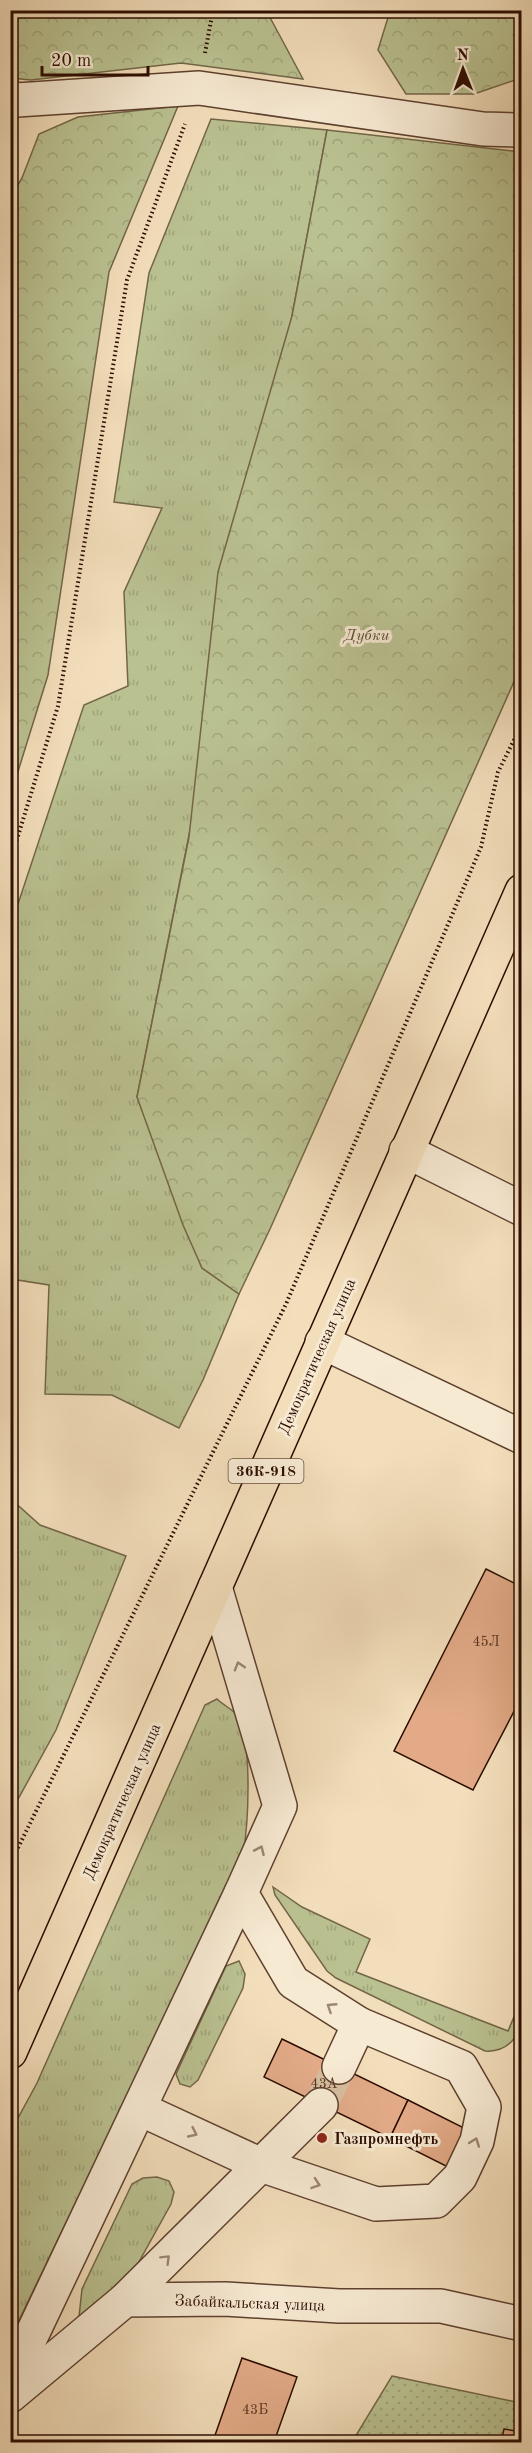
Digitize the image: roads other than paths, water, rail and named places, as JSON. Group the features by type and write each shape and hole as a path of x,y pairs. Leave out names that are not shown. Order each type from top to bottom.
{"main road":[{"name":"Демократическая улица","path":"10,2052 522,891"}],"street":[{"path":"10,97 17,100 199,88 483,129 522,130"},
{"path":"406,1151 522,1209"},
{"path":"322,1342 522,1437"},
{"path":"10,2381 140,2109 280,1806 215,1587"},
{"path":"140,2109 261,2165 376,2204 436,2201 460,2177 477,2141 484,2107 460,2067 359,2024 293,1982 241,1893"},
{"path":"339,2067 359,2024"},
{"path":"10,2396 125,2300 321,2105"},
{"name":"Забайкальская улица","path":"125,2300 225,2299 339,2306 441,2306 522,2325"}],"tunnel":[{"path":"321,2105 339,2067"}],"place":[{"name":"Газпромнефть","path":"322,2138"}],"park label":[{"name":"Дубки","path":"367,634"}]}
